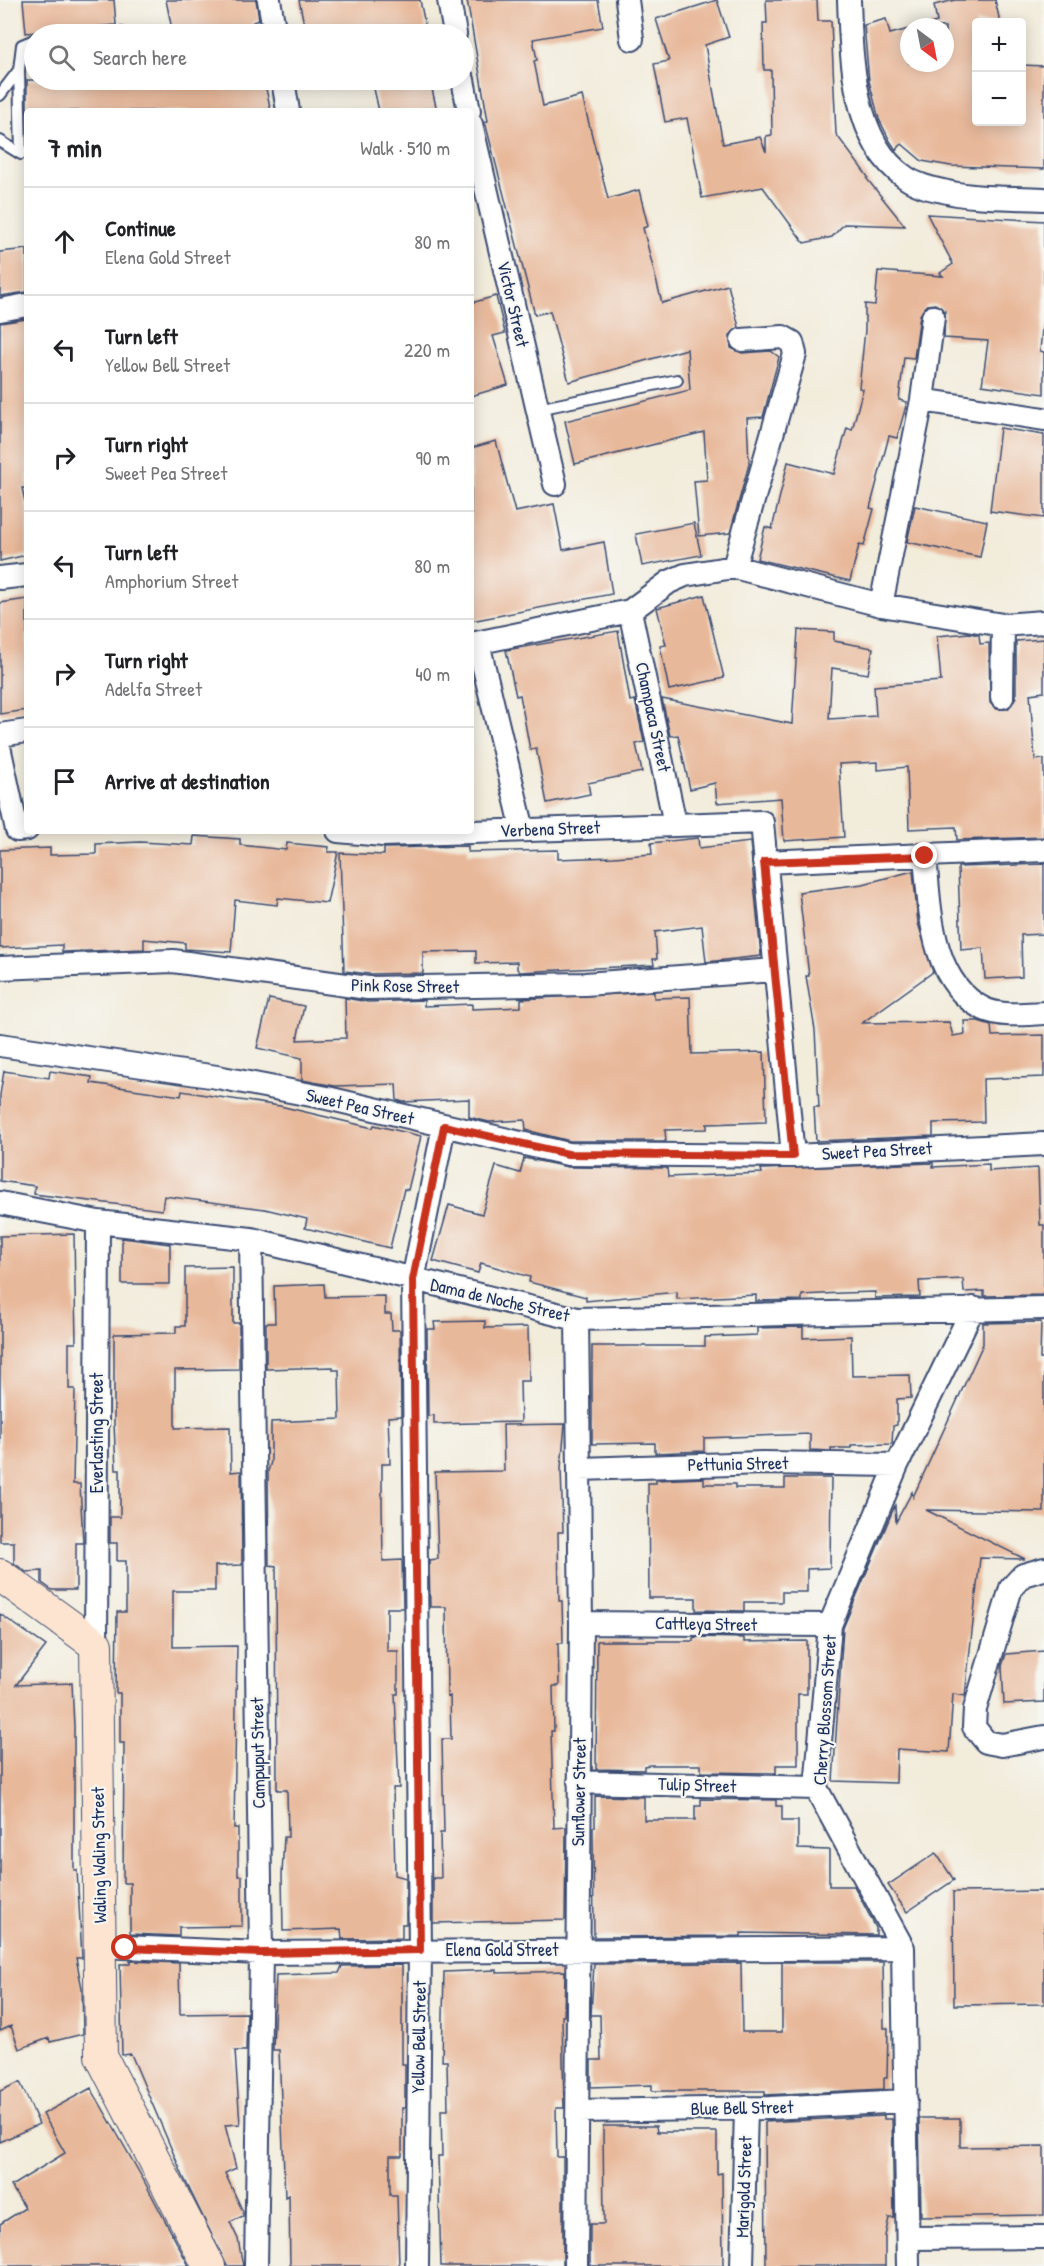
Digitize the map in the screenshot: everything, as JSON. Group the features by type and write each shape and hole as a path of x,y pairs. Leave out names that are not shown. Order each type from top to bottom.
{"street":[{"path":"269,0 273,24"},
{"path":"449,0 453,24"},
{"path":"627,0 632,39"},
{"path":"849,0 851,48 859,97 876,147 905,178 944,192 1044,199"},
{"path":"285,90 288,108"},
{"path":"465,90 468,108"},
{"name":"Victor Street","path":"474,137 555,484"},
{"path":"0,310 24,306"},
{"path":"881,605 922,400 933,317"},
{"path":"734,567 795,354 792,342 783,337 742,340"},
{"path":"922,400 1044,419"},
{"path":"523,830 474,644 630,611 669,582 685,576 734,567 881,605 1003,625 1044,622"},
{"path":"0,578 24,575"},
{"name":"Champaca Street","path":"630,611 675,824"},
{"path":"1002,697 1003,625"},
{"path":"0,735 24,731"},
{"path":"0,751 17,830 24,829"},
{"name":"Verbena Street","path":"474,832 762,822 764,862"},
{"name":"Verbena Street","path":"372,834 411,834"},
{"path":"793,1156 764,862 1044,850"},
{"path":"925,856 936,938 946,971 962,993 985,1009 1010,1014 1044,1014"},
{"name":"Pink Rose Street","path":"0,968 173,961 368,988 585,984 775,970"},
{"name":"Sweet Pea Street","path":"0,1045 217,1077 327,1098 568,1154 793,1156 1044,1144"},
{"name":"Yellow Bell Street","path":"417,2266 420,1950 413,1280 444,1126"},
{"name":"Dama de Noche Street","path":"0,1203 98,1222 251,1239 577,1319 1044,1308"},
{"name":"Everlasting Street","path":"96,1645 98,1222"},
{"name":"Campuput Street","path":"251,1239 261,1953 256,2266"},
{"name":"Cherry Blossom Street","path":"908,2266 903,1948 816,1788 831,1625 897,1465 973,1308"},
{"name":"Sunflower Street","path":"576,2266 581,1623 577,1319"},
{"name":"Pettunia Street","path":"580,1469 762,1463 897,1465"},
{"path":"1044,1569 1023,1575 1011,1588 975,1708 974,1727 986,1742 1002,1746 1044,1737"},
{"path":"0,1575 96,1645"},
{"name":"Cattleya Street","path":"581,1623 831,1625"},
{"name":"Waling Waling Street","path":"96,1645 103,2062 209,2266"},
{"name":"Tulip Street","path":"579,1782 816,1788"},
{"name":"Elena Gold Street","path":"101,1946 261,1953 903,1948"},
{"name":"Blue Bell Street","path":"579,2111 746,2108 906,2101"},
{"name":"Marigold Street","path":"742,2266 746,2108"},
{"path":"908,2238 1044,2237"}],"lane":[{"path":"0,141 21,154 19,70 22,45 24,44"},
{"path":"0,95 19,70"},
{"path":"538,409 677,380"}],"building":[{"path":"23,0 114,0 116,24 25,24"},
{"path":"166,0 256,0 259,20 253,22 253,24 171,24"},
{"path":"299,0 420,0 425,24 304,24"},
{"path":"467,0 598,0 603,27 533,39 537,60 534,61 543,106 582,96 608,199 639,190 648,226 643,228 662,303 728,285 739,327 730,335 731,348 742,353 771,351 779,357 763,417 747,418 749,464 730,533 699,536 694,481 707,480 704,432 575,464 565,421 690,390 687,349 569,382 550,311 535,315 485,122 488,121 474,40 474,24 471,24"},
{"path":"717,0 729,37 705,45 723,144 760,137 766,152 766,136 772,135 771,70 764,70 763,23 767,23 766,0 817,0 818,21 831,21 836,134 868,177 867,179 905,226 844,224 832,237 804,243 763,187 702,198 687,118 665,122 654,64 669,61 656,19"},
{"path":"955,0 995,0 999,18 972,18 972,126 1026,126 1026,65 1044,66 1044,169 951,166 922,161 902,144 896,150 879,119 869,81 864,25 886,19 890,34 900,31 900,72 954,72 954,18 936,18 934,5"},
{"path":"27,90 266,90 270,108 27,108"},
{"path":"374,90 432,90 436,108 378,108"},
{"path":"927,214 1044,221 1044,308 1040,351 1044,352 1044,394 982,385 988,341 944,338 945,311 935,304 927,305 920,315 914,358 904,357 899,400 907,402 897,438 889,436 870,508 874,509 864,546 859,545 850,581 757,559 765,527 772,529 788,462 834,474 847,428 852,430 863,389 859,388 865,330 865,304 875,305 878,271 943,276 940,273 953,264"},
{"path":"24,249 24,292 0,296 0,252"},
{"path":"496,296 505,333 493,336 508,385 474,395 474,302"},
{"path":"24,319 24,488 22,488 24,556 0,561 0,323"},
{"path":"1000,428 1044,435 1044,518 990,511"},
{"path":"496,441 515,512 554,504 563,550 604,542 612,594 474,620 474,447"},
{"path":"915,506 987,521 980,557 907,542"},
{"path":"694,523 701,555 642,566 636,534"},
{"path":"704,595 724,678 669,690 660,646 666,645 657,608"},
{"path":"24,599 24,710 0,714 0,603"},
{"path":"798,630 834,632 834,641 873,648 868,674 832,668 829,719 876,716 874,686 941,681 937,636 969,633 979,635 980,644 989,643 990,703 996,709 1008,709 1016,697 1016,641 1044,639 1044,692 1030,694 1035,760 1044,759 1044,837 957,840 956,827 909,829 907,767 878,770 878,762 839,764 844,837 784,841 781,798 717,803 715,783 690,789 678,735 670,736 662,699 792,724"},
{"path":"618,631 630,701 635,700 644,742 636,744 642,772 588,783 590,794 547,803 536,748 530,750 520,695 516,696 506,650"},
{"path":"194,836 240,839 240,845 286,850 287,843 329,847 328,852 338,852 327,903 278,898 277,905 235,900 231,952 185,949 185,943 144,939 144,949 62,952 62,945 0,948 0,850 50,848 50,855 96,854 96,844 140,842 193,845"},
{"path":"698,838 699,848 750,842 761,956 706,962 702,926 655,932 657,959 653,959 654,965 520,972 517,969 517,962 476,963 476,951 423,952 423,973 369,974 344,971 340,853 384,855 384,848 468,846 468,852 558,850 558,859 614,857 652,854 651,843"},
{"path":"1044,864 1044,934 1021,935 1022,977 985,979 983,948 961,950 958,867"},
{"path":"913,871 918,923 933,972 862,1023 949,1022 953,1036 965,1034 964,1021 978,1021 991,1025 992,1036 1044,1035 1044,1077 983,1079 984,1122 933,1123 933,1136 816,1141 814,1107 819,1107 815,1030 806,976 809,976 799,892 863,884"},
{"path":"654,992 654,998 690,997 692,1054 764,1052 766,1122 707,1124 707,1129 665,1130 666,1141 570,1141 526,1130 525,1120 489,1122 469,1117 469,1099 403,1102 397,1100 396,1084 335,1086 302,1080 302,1058 257,1048 269,999 304,1006 297,1040 346,1038 345,998 368,1002 424,1000 424,1006 472,1004 472,1009 521,1007 521,999"},
{"path":"4,1071 49,1078 50,1071 92,1077 91,1083 181,1096 182,1091 280,1106 373,1128 374,1125 421,1136 408,1190 404,1189 390,1248 305,1228 307,1219 265,1209 164,1196 162,1210 34,1194 35,1186 0,1181 0,1095"},
{"path":"524,1158 568,1167 667,1168 668,1177 762,1173 761,1169 933,1163 933,1167 989,1164 989,1171 1038,1168 1040,1225 1044,1225 1044,1291 1042,1295 984,1296 984,1291 964,1292 963,1279 919,1281 920,1297 875,1298 875,1292 802,1295 802,1300 756,1301 756,1295 677,1299 677,1292 586,1301 586,1297 529,1282 530,1277 481,1263 478,1273 433,1261 449,1205 482,1214 496,1166 520,1173"},
{"path":"74,1234 76,1343 69,1343 69,1389 75,1389 73,1484 80,1484 83,1543 76,1543 76,1590 52,1590 42,1583 42,1571 26,1572 14,1563 14,1542 0,1542 0,1236"},
{"path":"122,1238 170,1244 170,1284 122,1284"},
{"path":"233,1267 233,1323 239,1323 239,1369 175,1370 175,1428 230,1427 231,1472 241,1471 242,1565 215,1566 215,1591 173,1591 173,1647 237,1646 234,1828 238,1828 238,1876 242,1876 242,1926 179,1927 179,1936 130,1934 130,1883 123,1883 124,1743 120,1743 120,1693 116,1693 117,1612 126,1612 126,1561 117,1561 117,1543 110,1543 110,1517 120,1517 120,1470 116,1470 114,1423 114,1334 176,1333 176,1326 185,1326 185,1268"},
{"path":"324,1284 325,1297 385,1296 385,1314 391,1314 392,1330 400,1330 401,1416 388,1417 390,1464 382,1464 382,1504 383,1561 402,1560 403,1608 387,1608 387,1651 398,1651 398,1694 395,1694 399,1788 393,1788 395,1875 406,1878 406,1924 402,1924 402,1938 342,1939 341,1929 283,1931 282,1875 284,1837 288,1837 287,1790 277,1790 276,1566 269,1565 268,1471 271,1462 271,1422 340,1419 339,1370 333,1370 333,1367 266,1369 266,1323 275,1323 274,1286"},
{"path":"485,1321 485,1328 528,1327 529,1381 520,1381 521,1422 434,1424 434,1415 428,1416 427,1329 435,1329 434,1322"},
{"path":"1041,1322 1040,1359 1044,1359 1044,1512 926,1510 1025,1559 980,1558 965,1696 953,1694 949,1752 897,1749 896,1783 833,1781 843,1628 893,1510 895,1506 896,1522 912,1492 913,1497 983,1344 983,1323"},
{"path":"803,1327 803,1338 851,1336 852,1376 910,1375 911,1398 897,1399 897,1425 893,1426 892,1444 851,1445 851,1448 831,1448 831,1451 810,1450 810,1434 704,1438 704,1451 655,1453 655,1443 592,1444 592,1346 705,1346 705,1337 757,1335 757,1328"},
{"path":"565,1424 561,1468 563,1532 558,1532 559,1601 562,1601 563,1643 558,1643 559,1686 553,1686 554,1731 551,1731 554,1828 566,1827 565,1920 433,1923 433,1878 441,1878 440,1833 444,1833 442,1739 451,1739 450,1696 447,1697 446,1607 430,1607 429,1560 438,1559 435,1472 504,1471 503,1425"},
{"path":"704,1478 704,1484 735,1484 735,1488 785,1488 785,1478 831,1478 830,1568 807,1569 807,1592 782,1592 782,1602 744,1602 744,1611 696,1610 696,1598 649,1598 648,1483 656,1483 656,1480"},
{"path":"0,1614 46,1646 16,1685 72,1683 74,1727 74,1870 77,1870 82,1958 76,1958 82,1988 83,2034 50,2042 49,2038 19,2049 11,2026 0,2031"},
{"path":"696,1637 744,1638 744,1642 807,1641 807,1694 798,1694 798,1765 776,1765 776,1773 701,1772 701,1765 650,1765 644,1766 644,1770 596,1769 597,1641 693,1641"},
{"path":"1044,1651 1044,1702 1004,1704 1002,1666 1006,1654"},
{"path":"595,1796 644,1797 644,1820 695,1820 695,1806 701,1806 701,1799 776,1800 776,1806 782,1806 782,1821 798,1821 798,1849 829,1850 829,1886 854,1886 876,1928 876,1935 741,1933 741,1936 594,1937"},
{"path":"936,1853 954,1880 907,1912 888,1885"},
{"path":"1044,1891 1044,2004 954,2005 953,1892"},
{"path":"130,1961 179,1963 180,2014 247,2013 246,2051 235,2051 240,2124 225,2125 236,2168 225,2173 243,2212 243,2216 230,2222 238,2239 243,2266 227,2266 183,2176 131,2054 122,2055 120,1964 130,1964"},
{"path":"782,1962 883,1962 884,2028 888,2028 887,2078 884,2078 884,2089 765,2095 765,2091 652,2091 652,2085 591,2087 591,2060 601,2060 600,2015 591,2015 594,1964 741,1963 742,2032 782,2032"},
{"path":"402,1965 402,2064 405,2064 405,2108 402,2108 402,2156 390,2156 390,2195 397,2195 399,2266 290,2266 289,2195 285,2197 279,2050 273,2050 276,1975 339,1973 342,1966"},
{"path":"497,1970 497,1973 565,1971 564,2016 562,2016 564,2108 556,2108 557,2157 563,2157 563,2266 441,2266 438,2156 442,2156 441,2110 448,2110 447,2061 442,2061 444,1972"},
{"path":"20,2082 39,2124 0,2142 0,2091"},
{"path":"91,2088 189,2266 0,2266 0,2224 25,2208 11,2186 65,2153 43,2114"},
{"path":"884,2116 884,2119 892,2119 894,2218 889,2218 885,2236 885,2266 766,2266 765,2122"},
{"path":"919,2118 960,2118 960,2147 1044,2146 1044,2215 921,2217"},
{"path":"603,2126 656,2126 657,2132 717,2132 717,2174 722,2173 723,2266 590,2266 590,2224 604,2224"}],"route":[{"path":"125,1948 261,1953 420,1950 413,1280 444,1126 568,1154 793,1156 764,862 925,856"}]}
